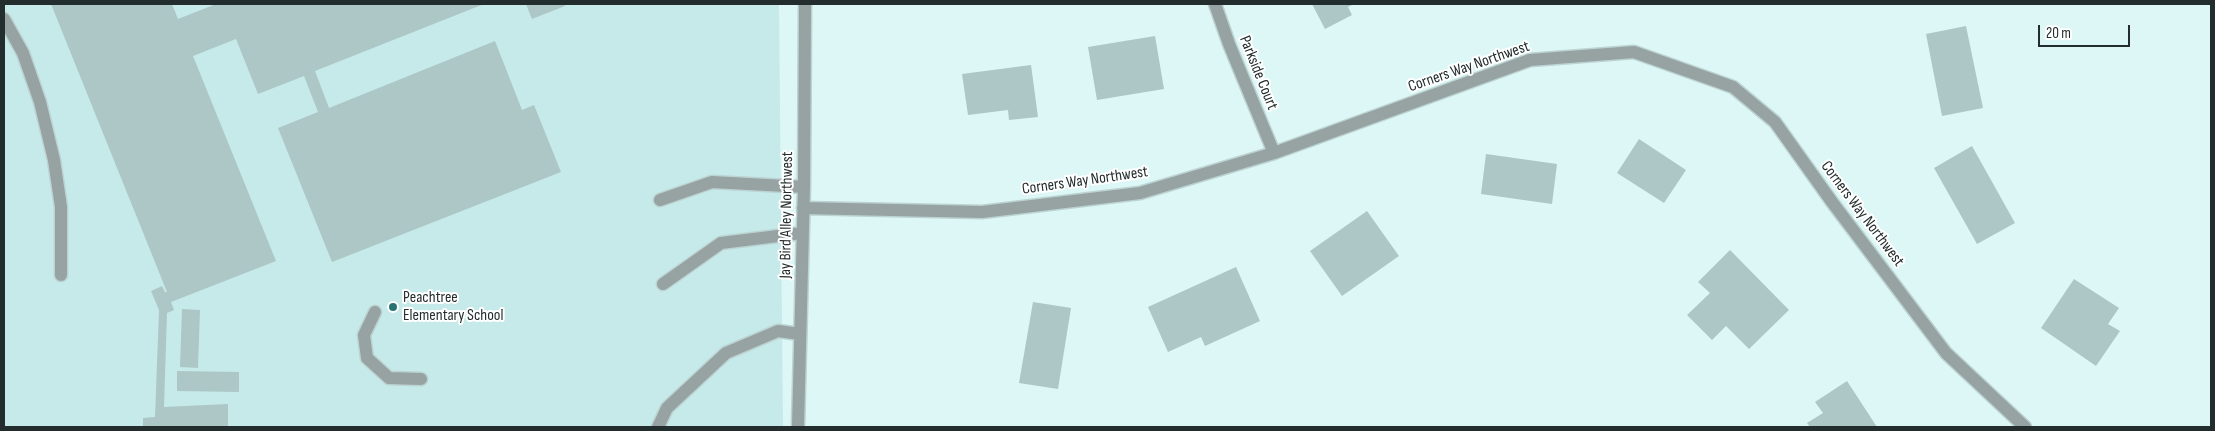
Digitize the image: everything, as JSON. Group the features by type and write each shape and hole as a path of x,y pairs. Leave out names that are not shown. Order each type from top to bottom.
{"street":[{"name":"Jay Bird Alley Northwest","path":"798,427 806,4"},
{"name":"Parkside Court","path":"1215,4 1229,44 1274,153"},
{"path":"4,19 23,53 40,102 54,160 60,207 61,275"},
{"name":"Corners Way Northwest","path":"803,208 982,212 1140,192 1274,153 1530,60 1634,52 1733,87 1776,122 1832,202 1946,353 2025,427"},
{"path":"660,200 712,182 804,187"},
{"path":"663,284 721,243 802,233"},
{"path":"375,312 364,335 367,358 389,378 421,379"},
{"path":"658,427 667,408 726,353 778,331 800,334"}],"shaded area":[{"name":"Peachtree Elementary School","path":"4,4 779,4 783,427 4,427"}],"building":[{"path":"51,4 172,4 178,19 216,4 484,4 315,71 329,108 495,41 522,110 534,105 561,172 332,262 278,128 318,112 304,76 258,94 236,39 193,56 276,261 171,302 174,310 167,313 164,407 228,404 228,427 143,427 143,418 155,417 159,310 151,291 162,286 165,292 167,292"},
{"path":"526,4 564,4 565,6 532,19"},
{"path":"1312,4 1354,4 1348,7 1352,15 1325,29"},
{"path":"1966,26 1983,108 1942,116 1926,34"},
{"path":"1155,36 1164,89 1097,100 1088,47"},
{"path":"1031,65 1038,117 1009,120 1008,110 968,115 962,74"},
{"path":"1639,139 1686,170 1664,203 1617,173"},
{"path":"1972,146 2015,223 1977,244 1934,168"},
{"path":"1486,154 1557,164 1552,204 1481,194"},
{"path":"1367,211 1399,256 1342,296 1310,251"},
{"path":"1730,250 1789,310 1749,349 1726,326 1712,340 1687,315 1710,293 1698,282"},
{"path":"1236,267 1260,321 1205,346 1201,337 1168,352 1148,307"},
{"path":"2074,279 2119,308 2108,324 2120,331 2096,366 2041,328"},
{"path":"1033,302 1071,308 1058,389 1019,383"},
{"path":"182,309 200,310 198,368 180,367"},
{"path":"177,371 239,372 239,392 177,391"},
{"path":"1847,381 1877,427 1810,427 1807,423 1823,413 1815,402"}],"place":[{"name":"Peachtree Elementary School","path":"393,307"}]}
